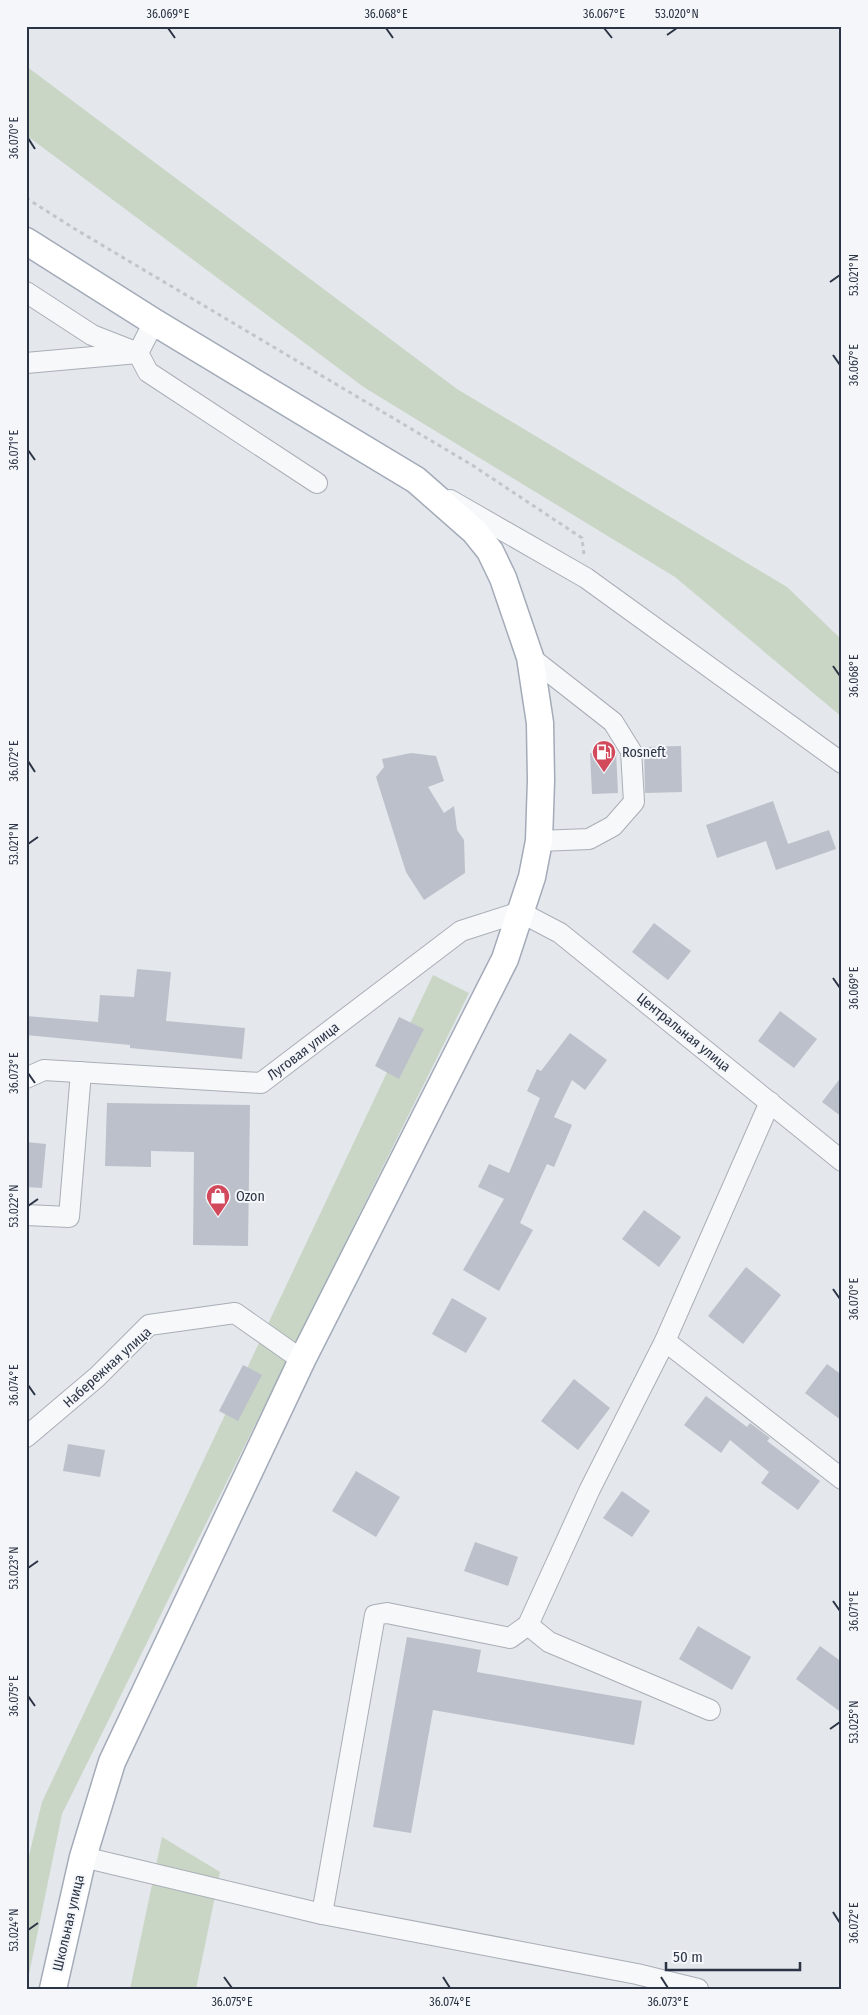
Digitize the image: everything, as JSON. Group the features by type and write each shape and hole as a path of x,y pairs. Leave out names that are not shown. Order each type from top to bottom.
{"main road":[{"name":"Школьная улица","path":"26,241 154,322 416,480 474,531 490,551 503,578 530,657 540,723 541,780 539,841 532,877 505,958 302,1360 112,1762 83,1857 53,1989"}],"street":[{"path":"26,292 92,335 138,354 148,372 317,482"},
{"path":"138,354 154,322"},
{"path":"26,363 138,354"},
{"path":"416,480 586,578 842,763"},
{"path":"530,657 612,722 631,751 634,802 613,826 590,839 539,841"},
{"name":"Луговая улица","path":"26,1078 44,1070 261,1083 460,931 520,912"},
{"name":"Центральная улица","path":"520,912 560,934 842,1161"},
{"path":"26,1215 69,1217 81,1072"},
{"path":"322,1914 375,1615 387,1613 510,1638 528,1626 590,1489 665,1341 770,1102"},
{"name":"Набережная улица","path":"26,1437 97,1377 149,1326 235,1313 302,1360"},
{"path":"665,1341 842,1479"},
{"path":"528,1626 549,1642 710,1710"},
{"path":"83,1857 322,1914 663,1984 698,1989"}],"path":[{"path":"26,198 472,465 582,538 586,578"}],"green space":[{"path":"26,66 457,389 787,587 842,640 842,717 675,577 365,388 26,135"},
{"path":"433,975 469,993 62,1814 26,1989 26,1868 42,1802"},
{"path":"162,1837 220,1872 196,1989 130,1989"}],"building":[{"path":"681,746 682,792 645,793 644,747"},
{"name":"Rosneft","path":"616,751 618,793 592,794 590,753"},
{"path":"411,753 436,756 444,781 428,787 444,813 454,806 457,830 464,840 465,873 424,900 406,872 376,777 384,767 382,759"},
{"path":"773,801 788,844 829,830 836,849 776,870 766,841 717,858 706,825"},
{"path":"654,923 691,951 668,980 632,952"},
{"path":"137,969 171,972 166,1021 245,1028 242,1059 130,1048 130,1045 26,1035 26,1016 98,1022 100,995 134,997"},
{"path":"780,1011 817,1039 794,1068 758,1041"},
{"path":"399,1017 424,1029 399,1079 375,1066"},
{"path":"570,1033 607,1060 585,1090 572,1080 554,1117 572,1125 554,1167 547,1164 520,1223 533,1230 499,1291 463,1270 504,1199 478,1187 489,1164 509,1173 540,1098 527,1091 537,1069 541,1071"},
{"path":"842,1076 842,1117 822,1102"},
{"path":"107,1103 250,1105 248,1246 193,1245 194,1152 151,1151 151,1167 105,1166"},
{"path":"26,1142 46,1144 42,1188 26,1187"},
{"path":"644,1210 681,1237 659,1267 622,1239"},
{"path":"746,1267 781,1295 743,1344 708,1316"},
{"path":"452,1298 487,1318 466,1353 432,1334"},
{"path":"827,1364 842,1375 842,1421 805,1393"},
{"path":"243,1365 262,1375 238,1421 219,1411"},
{"path":"574,1379 610,1408 578,1450 541,1421"},
{"path":"706,1396 747,1427 750,1423 770,1438 767,1441 820,1481 798,1510 761,1483 769,1472 730,1440 721,1453 684,1425"},
{"path":"68,1444 105,1450 100,1477 63,1471"},
{"path":"356,1471 400,1497 376,1537 332,1511"},
{"path":"622,1491 650,1511 632,1537 603,1518"},
{"path":"475,1542 518,1557 508,1586 464,1571"},
{"path":"698,1626 751,1657 732,1690 679,1659"},
{"path":"407,1637 481,1650 477,1672 642,1701 634,1745 433,1710 411,1833 373,1827"},
{"path":"820,1646 842,1662 842,1713 796,1679"}],"place":[{"name":"Rosneft","path":"604,773"},
{"name":"Ozon","path":"218,1217"}]}
